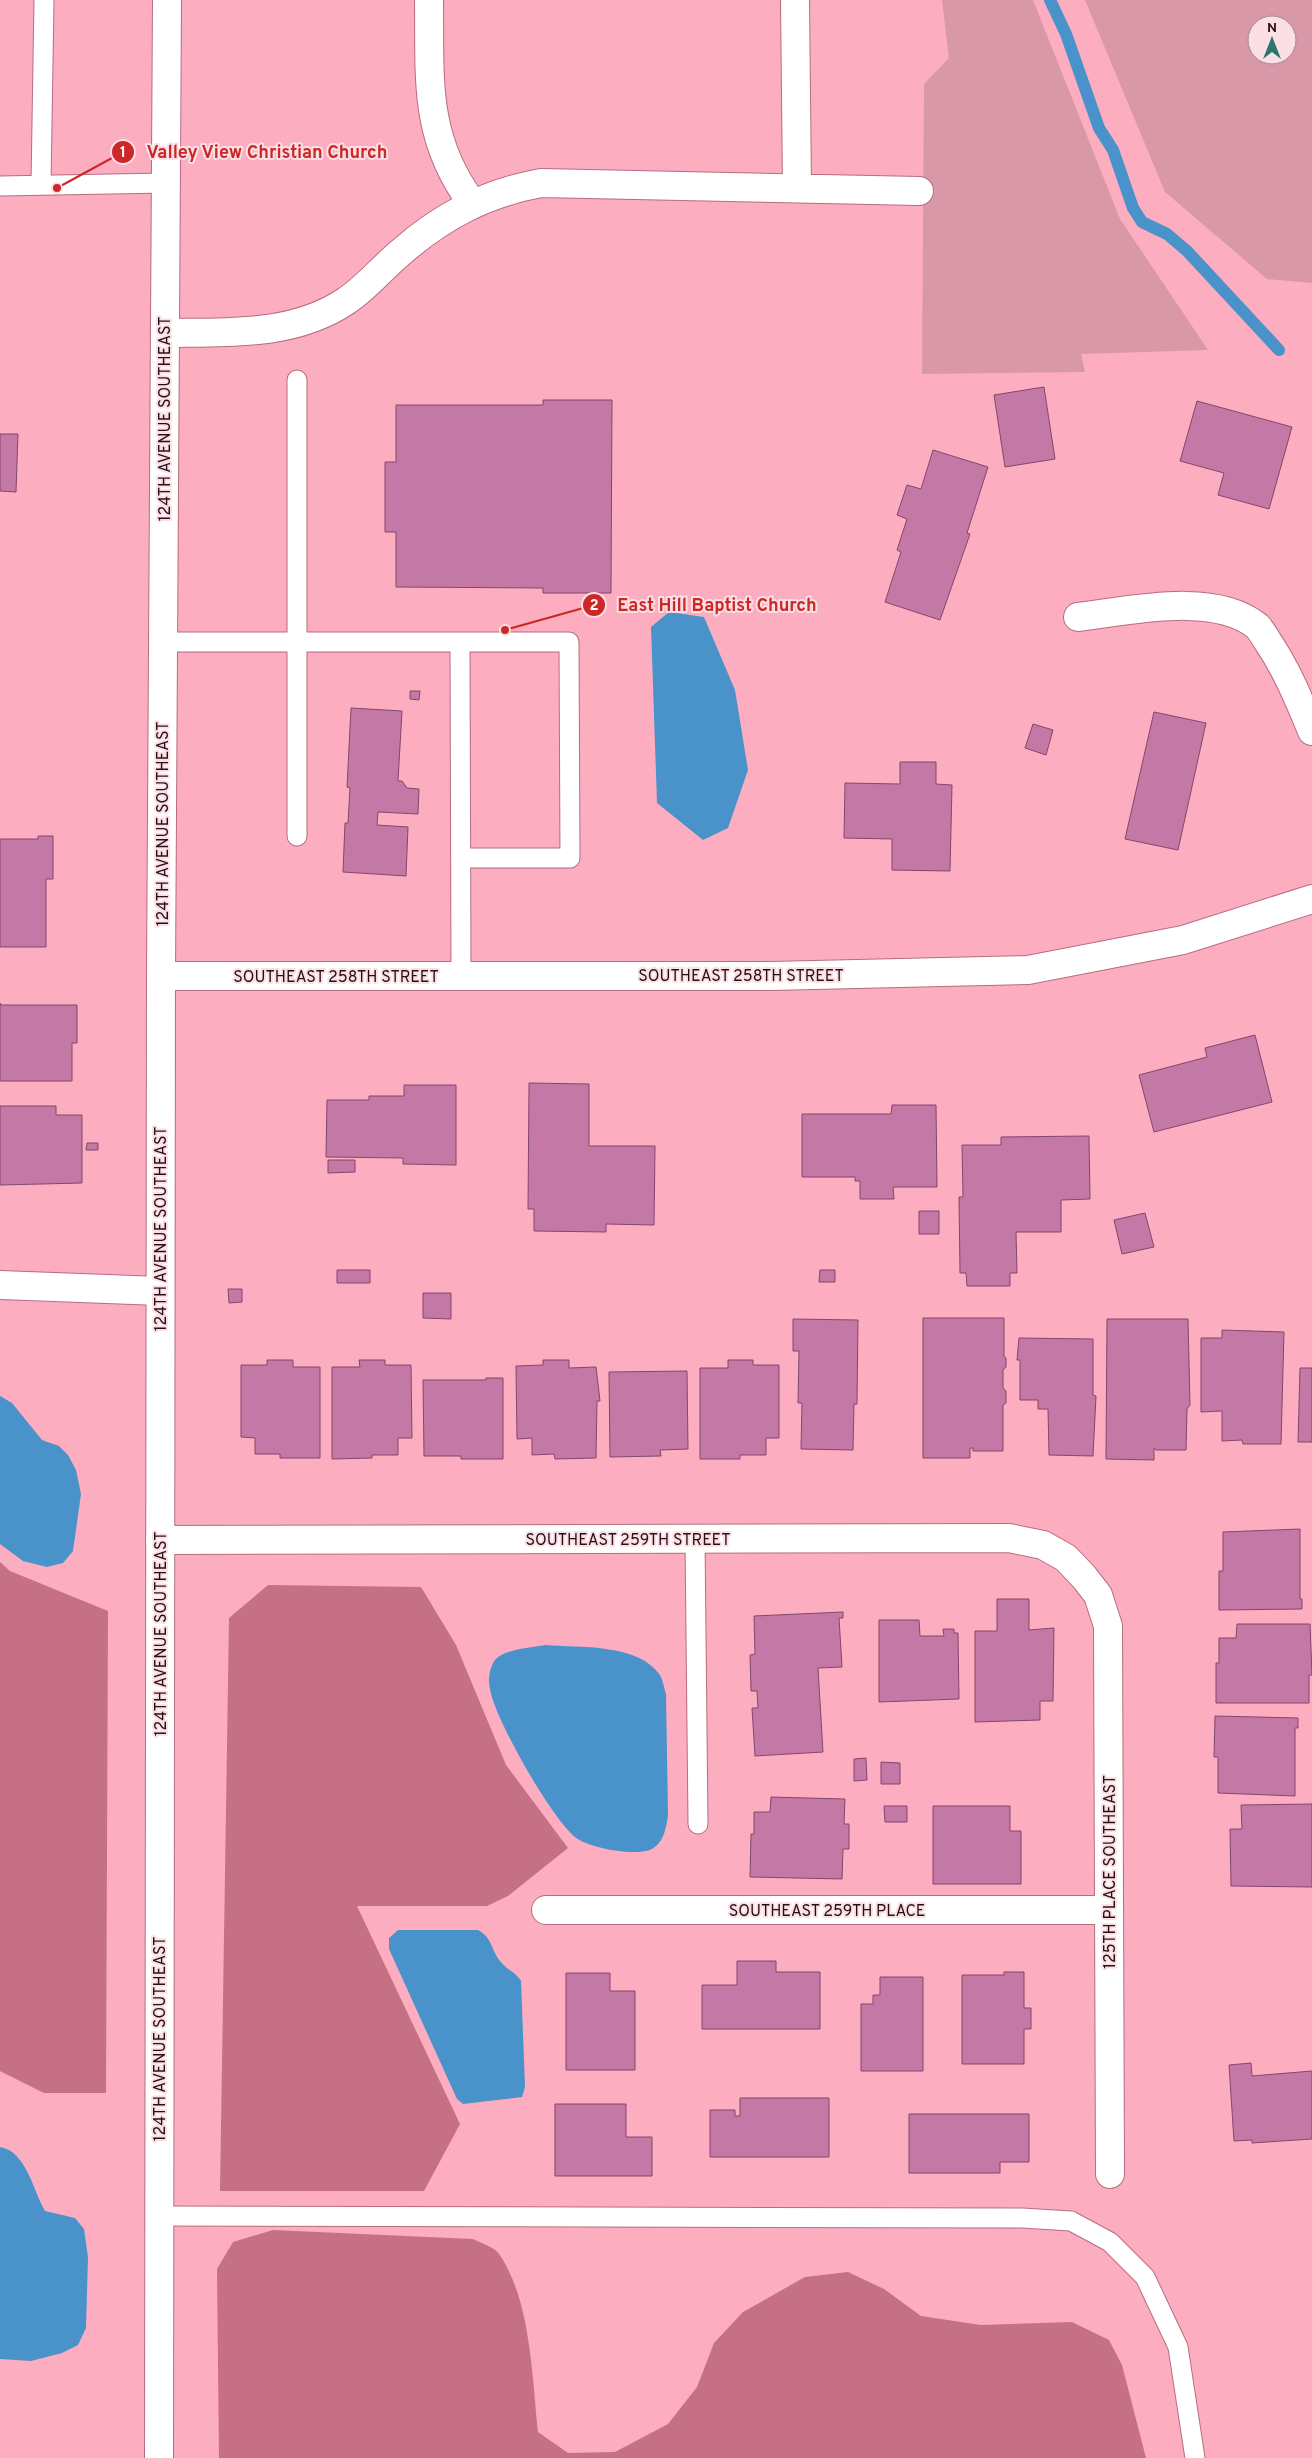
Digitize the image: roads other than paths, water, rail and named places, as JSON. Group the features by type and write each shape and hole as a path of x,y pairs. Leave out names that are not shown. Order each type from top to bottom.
{"street":[{"name":"124TH AVENUE SOUTHEAST","path":"159,2458 161,976 167,0"},
{"path":"428,0 433,119 448,165 472,203"},
{"path":"796,0 796,188"},
{"path":"165,334 245,332 294,323 321,314 346,301 428,229 472,203 512,188 541,183 919,190"},
{"path":"1078,617 1198,605 1232,613 1258,627 1286,669 1312,731"},
{"name":"SOUTHEAST 258TH STREET","path":"161,976 770,976 1028,970 1183,940 1312,899"},
{"path":"0,1285 160,1291"},
{"name":"SOUTHEAST 259TH STREET","path":"160,1540 1009,1538 1043,1545 1066,1558 1084,1577"},
{"name":"125TH PLACE SOUTHEAST","path":"1084,1577 1098,1595 1108,1626 1110,2174"},
{"name":"SOUTHEAST 259TH PLACE","path":"546,1910 1109,1910"}],"lane":[{"path":"41,185 44,0"},
{"path":"0,186 166,183"},
{"path":"297,380 297,836"},
{"path":"163,642 570,642 570,858 461,858"},
{"path":"460,642 461,976"},
{"path":"695,1539 698,1824"},
{"path":"159,2216 1022,2218 1071,2221 1110,2242 1145,2277 1178,2346 1195,2458"}],"water":[{"path":"669,612 704,617 735,690 748,770 728,828 703,840 657,803 651,627"},
{"path":"0,1396 12,1403 42,1440 59,1446 68,1455 76,1470 81,1494 73,1551 63,1563 47,1567 23,1561 0,1544"},
{"path":"545,1645 591,1647 623,1652 638,1657 660,1675 666,1694 668,1816 662,1839 652,1849 624,1852 601,1848 581,1841 575,1837 552,1810 525,1767 494,1703 489,1686 489,1676 493,1663 502,1655 516,1650"},
{"path":"398,1930 478,1930 487,1937 501,1962 519,1978 521,1981 525,2087 522,2097 463,2104 457,2099 389,1949 389,1938"},
{"path":"0,2147 9,2150 22,2163 45,2211 75,2218 84,2229 88,2257 86,2328 78,2345 62,2353 31,2361 0,2359"}],"waterway":[{"path":"1050,0 1066,34 1099,128 1113,150 1133,208 1142,222 1167,234 1187,251 1279,350"}],"place":[{"name":"Valley View Christian Church","path":"57,188"},
{"name":"East Hill Baptist Church","path":"505,630"}]}
